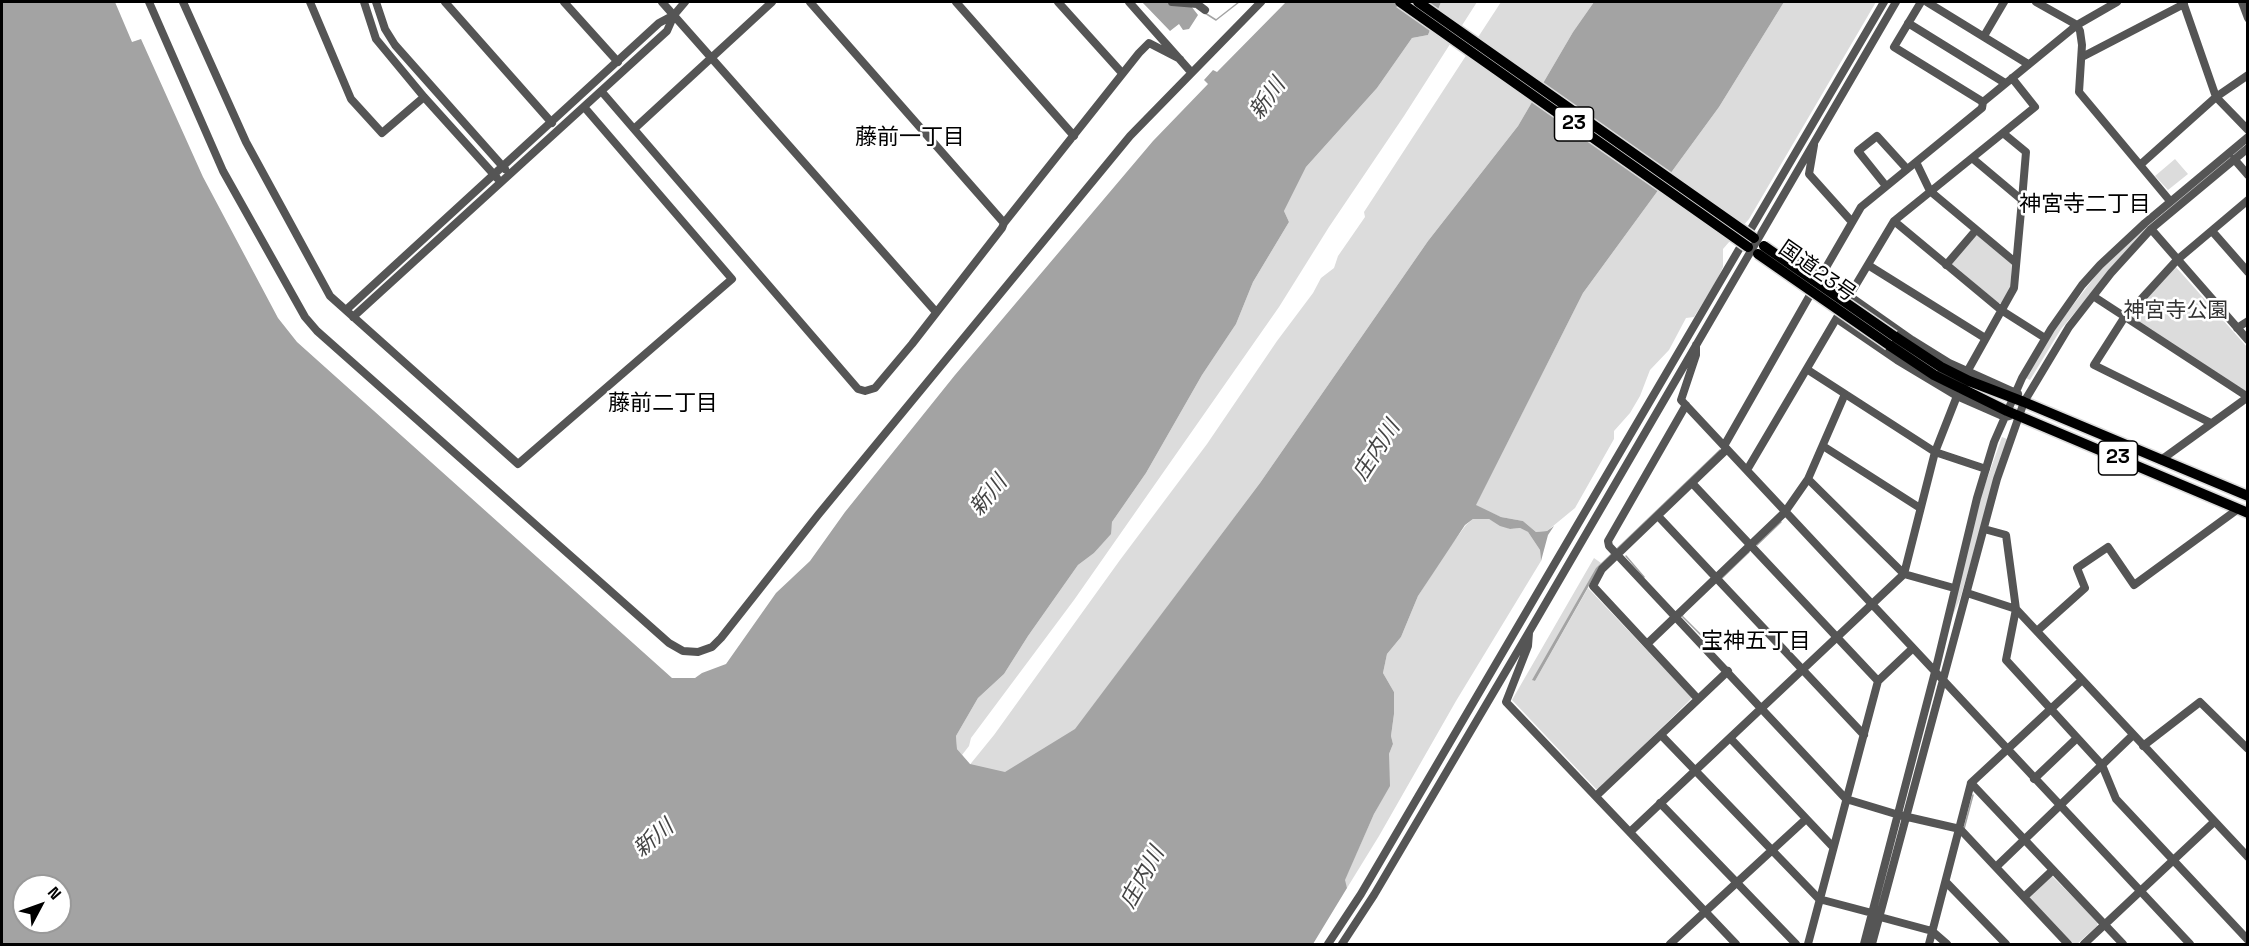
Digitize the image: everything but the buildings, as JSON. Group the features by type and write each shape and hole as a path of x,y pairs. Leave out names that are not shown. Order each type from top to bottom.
{"highway":[{"name":"国道23号","path":"1400,2 1756,246 1892,341 1934,375 2006,414 2019,416 2243,511"},
{"name":"国道23号","path":"1418,2 1756,246"},
{"name":"国道23号","path":"1892,341 1941,368 2015,395 2024,402 2247,496"}],"street":[{"path":"149,2 223,171 305,316 326,339 669,643 683,651 698,652 712,647 721,638 797,541 1130,136 1261,2"},
{"path":"183,2 251,152 330,296 518,464 732,279 585,108"},
{"path":"310,2 351,99 382,133 424,97"},
{"path":"364,2 376,39 424,97 501,182"},
{"path":"376,2 385,29 396,45 510,174"},
{"path":"445,2 552,123"},
{"path":"564,2 618,62"},
{"path":"662,2 936,312"},
{"path":"353,317 667,31 674,15 686,2"},
{"path":"634,129 772,2"},
{"path":"810,2 1004,223"},
{"path":"956,2 1074,136"},
{"path":"1058,2 1122,73"},
{"path":"1129,2 1191,72"},
{"path":"1172,2 1198,3 1204,10"},
{"path":"1328,945 1367,883 1884,2"},
{"path":"1342,945 1374,895 1696,344 1756,246 1896,2"},
{"path":"1921,2 1894,47 1983,102"},
{"path":"1927,2 2028,64"},
{"path":"1984,36 2004,2"},
{"path":"2036,2 2076,25 2080,31 2082,57 2079,92 2170,201"},
{"path":"1698,699 1593,586 1602,570 1616,552 1658,516 1726,448 1861,207 1982,108 1983,102 2076,25 2105,4 2117,2"},
{"path":"2242,2 2247,18"},
{"path":"2082,57 2183,3 2216,97 2247,130"},
{"path":"346,310 659,23 674,15"},
{"path":"1747,470 1894,221 2035,107 2009,81 1908,23"},
{"path":"602,92 858,389 864,391 875,388 1122,73 1149,43 1180,59"},
{"path":"2140,165 2216,97 2247,75"},
{"path":"1967,372 2014,288 2026,152 2003,133"},
{"path":"1886,186 1858,151 1877,136 1907,169"},
{"path":"1903,816 1954,588 1986,469 2015,395 2045,338 2082,285 2128,238 2247,137"},
{"path":"1814,143 1814,156 1809,174 1852,222"},
{"path":"1864,945 1876,915 1997,479 2024,402 2069,327 2111,273 2151,229 2247,148"},
{"path":"1972,158 2022,200"},
{"path":"2234,159 2247,176"},
{"path":"1916,162 1930,191 2015,262"},
{"path":"2211,423 2094,365 2124,318 2177,260 2247,200"},
{"path":"1894,221 2001,310 2045,338"},
{"path":"2151,229 2247,340"},
{"path":"1946,265 1976,230"},
{"path":"2212,231 2247,272"},
{"path":"1787,251 1912,340 1967,372 2015,395"},
{"path":"1868,265 1985,338"},
{"path":"2092,296 2247,397 2161,460"},
{"path":"1837,319 1897,360 1957,396 2006,414"},
{"path":"2237,328 2247,321"},
{"path":"1696,344 1696,355 1681,400 2190,945"},
{"path":"1808,370 1935,452 1986,469"},
{"path":"1647,644 1785,512 1808,479 1845,394"},
{"path":"1630,832 1904,574 1935,452 1957,396"},
{"path":"1686,405 1608,541 1846,799 1903,816 1960,829 2068,945"},
{"path":"1822,446 1920,508"},
{"path":"1808,479 1904,574 1954,588"},
{"path":"1692,483 1878,681"},
{"path":"2037,631 2085,588 2077,568 2108,548 2134,585 2243,511"},
{"path":"1658,516 1864,735"},
{"path":"1984,529 2006,535 2016,609 2006,660 2102,765 2116,799 2247,940"},
{"path":"1967,593 2016,609 2247,857"},
{"path":"1529,632 1528,645 1506,702 1736,945"},
{"path":"1808,945 1878,681 1912,648"},
{"path":"1596,796 1728,671"},
{"path":"1929,945 1971,783 2082,680"},
{"path":"2144,746 2200,702 2247,749"},
{"path":"1661,735 1819,899 1932,931 1947,945"},
{"path":"1996,867 2133,735"},
{"path":"1730,738 1833,847"},
{"path":"2034,779 2077,738"},
{"path":"1971,783 2123,945"},
{"path":"1660,803 1796,945"},
{"path":"1673,943 1806,819"},
{"path":"2084,945 2214,822"},
{"path":"2024,897 2053,870"},
{"path":"1946,882 2006,945"},
{"path":"1872,945 1876,915"}],"green space":[{"path":"1441,2 1477,2 1279,307 1074,600 971,738 969,746 962,755 957,749 956,736 978,698 1004,674 1078,565 1094,553 1110,534 1112,522 1146,473 1202,375 1236,324 1253,282 1289,222 1284,211 1306,167 1377,88 1412,38 1428,35"},
{"path":"1501,2 1594,2 1573,32 1518,126 1428,241 1260,483 1075,730 824,944 994,735 1207,444 1277,341 1313,293 1321,278 1334,268 1338,256 1365,217 1364,212"},
{"path":"1784,2 1876,2 1749,219 1723,249 1723,267 1716,282 1694,317 1686,318 1669,350 1650,370 1640,396 1630,413 1614,431 1614,439 1575,508 1547,531 1536,532 1523,521 1501,517 1475,506 1583,293 1719,107"},
{"path":"2242,146 2154,223 2120,259 2061,329 2030,380 2026,378 2053,331 2107,261"},
{"path":"2175,159 2188,174 2168,190 2155,176"},
{"path":"1977,235 2012,264 2010,289 2001,303 1998,303 1951,263"},
{"name":"神宮寺公園","path":"2175,266 2247,347 2247,392 2130,317"},
{"path":"2002,437 2007,439 1960,599 1950,622 1981,496"},
{"path":"1473,519 1489,519 1510,529 1520,528 1528,532 1540,550 1541,561 1347,888 1344,881 1389,786 1394,692 1383,673 1387,654 1401,637 1418,596 1446,552 1466,525"},
{"path":"1594,558 1601,563 1533,680 1535,681 1588,588 1692,698 1600,788 1596,789 1512,700"},
{"path":"2050,874 2098,922 2097,926 2077,944 2072,944 2029,898 2029,895"}],"water":[{"path":"2,2 115,2 132,42 141,39 203,177 278,318 297,342 672,678 695,678 726,664 776,593 810,561 845,512 955,375 1153,141 1208,84 1204,80 1213,70 1217,72 1286,2 1441,2 1428,35 1412,38 1377,88 1306,167 1284,211 1289,222 1253,282 1236,324 1202,375 1146,473 1112,522 1111,534 1094,553 1078,565 1004,674 978,698 956,736 957,749 970,764 1005,772 1075,729 1260,483 1428,241 1518,126 1573,32 1594,2 1784,2 1719,107 1583,293 1476,505 1501,517 1523,521 1536,532 1547,531 1554,526 1548,535 1541,561 1540,550 1528,532 1520,528 1510,529 1500,526 1489,519 1473,519 1465,525 1418,596 1401,637 1387,654 1383,673 1394,692 1391,736 1393,744 1389,754 1390,786 1374,814 1345,880 1347,888 1313,944 2,944"},
{"path":"1142,2 1168,2 1172,5 1191,6 1198,15 1189,29 1183,30 1179,24 1170,31"},
{"path":"1720,449 1721,451 1599,568 1535,681 1532,680 1596,568"}],"waterway":[{"path":"1205,13 1216,20 1239,2"},
{"path":"1757,545 1781,522"},
{"path":"1722,578 1749,552"},
{"path":"1626,556 1644,577"},
{"path":"1684,613 1682,616 1705,639"},
{"path":"1964,829 1973,795"}],"district":[{"name":"藤前一丁目","path":"910,138"},
{"name":"神宮寺二丁目","path":"2085,205"},
{"name":"藤前二丁目","path":"663,404"},
{"name":"宝神五丁目","path":"1756,642"}],"water label":[{"name":"新川","path":"1268,99"},
{"name":"庄内川","path":"1377,451"},
{"name":"新川","path":"989,496"},
{"name":"新川","path":"654,839"},
{"name":"庄内川","path":"1143,878"}]}
